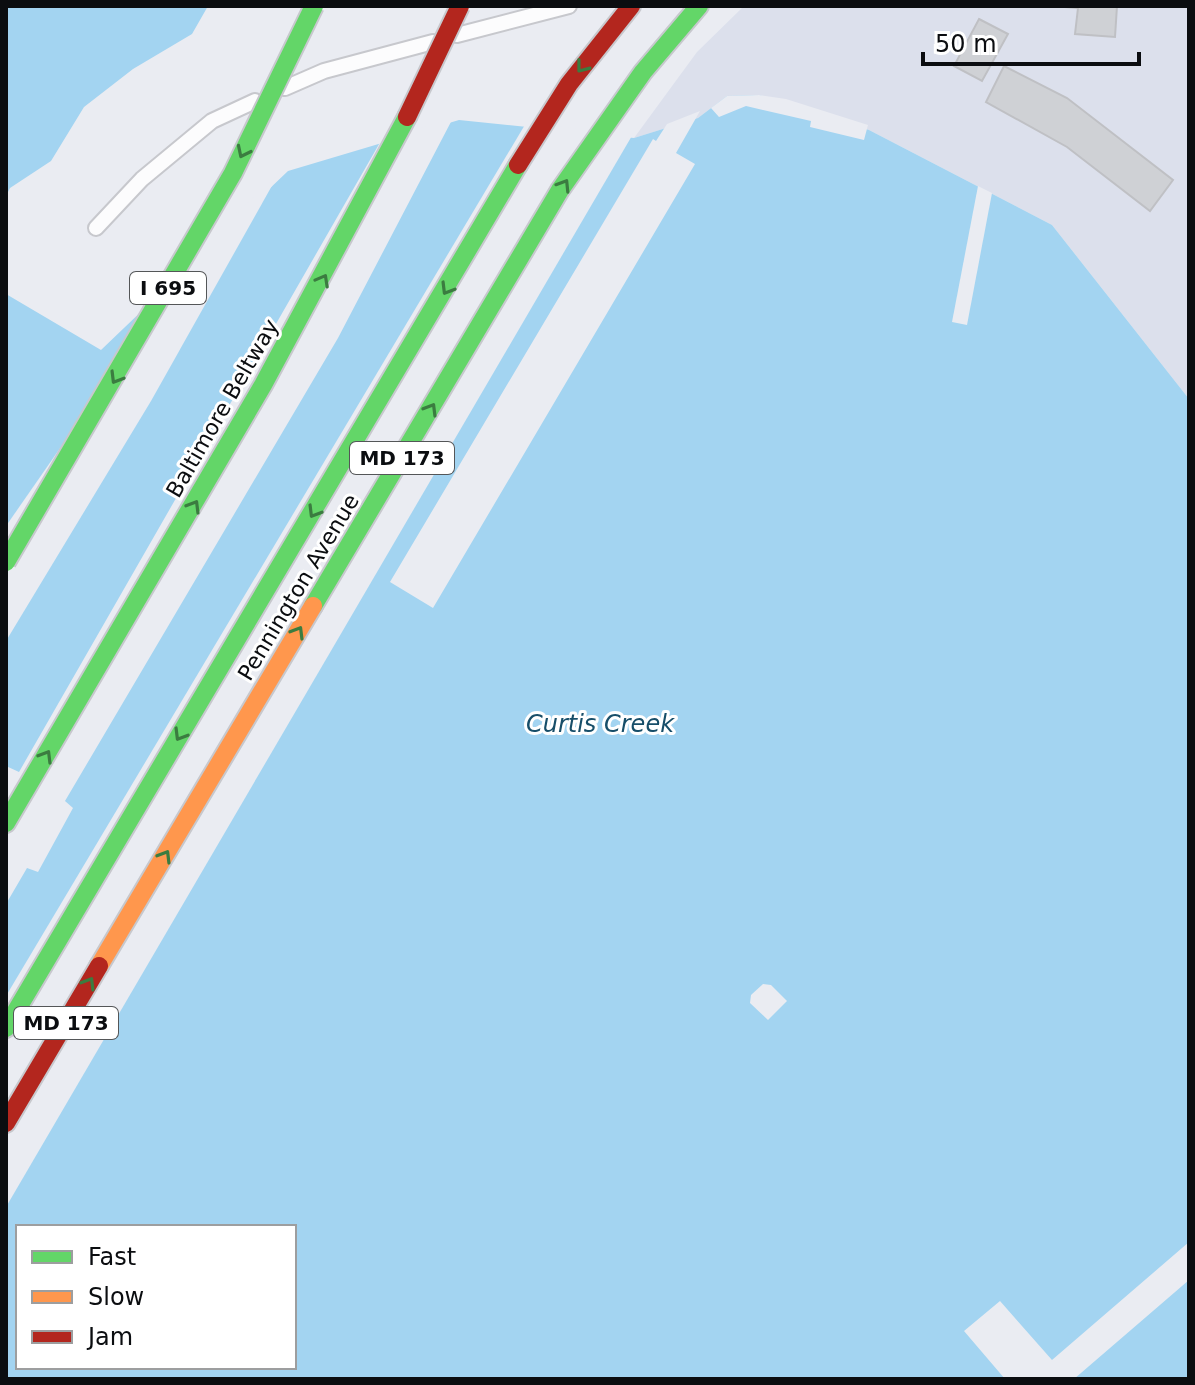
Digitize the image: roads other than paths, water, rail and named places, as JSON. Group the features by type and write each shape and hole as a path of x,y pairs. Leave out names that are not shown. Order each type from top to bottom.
{"main road":[{"name":"I 695","path":"6,562 233,173 314,6"},
{"name":"Baltimore Beltway","path":"6,823 243,425 354,222 460,6"},
{"name":"Pennington Avenue","path":"6,1028 518,165 569,84 631,6"},
{"name":"Pennington Avenue","path":"6,1123 560,190 612,112 670,36 699,6"}],"lane":[{"path":"96,228 142,179 212,121 324,71 569,6"}],"water":[{"path":"6,6 208,6 192,34 133,69 84,107 51,161 10,188 6,196"},
{"name":"Curtis Creek","path":"759,95 869,130 1052,225 1189,399 1189,1379 6,1379 6,294 101,350 288,171 459,120 634,138 698,118 727,96"}]}
